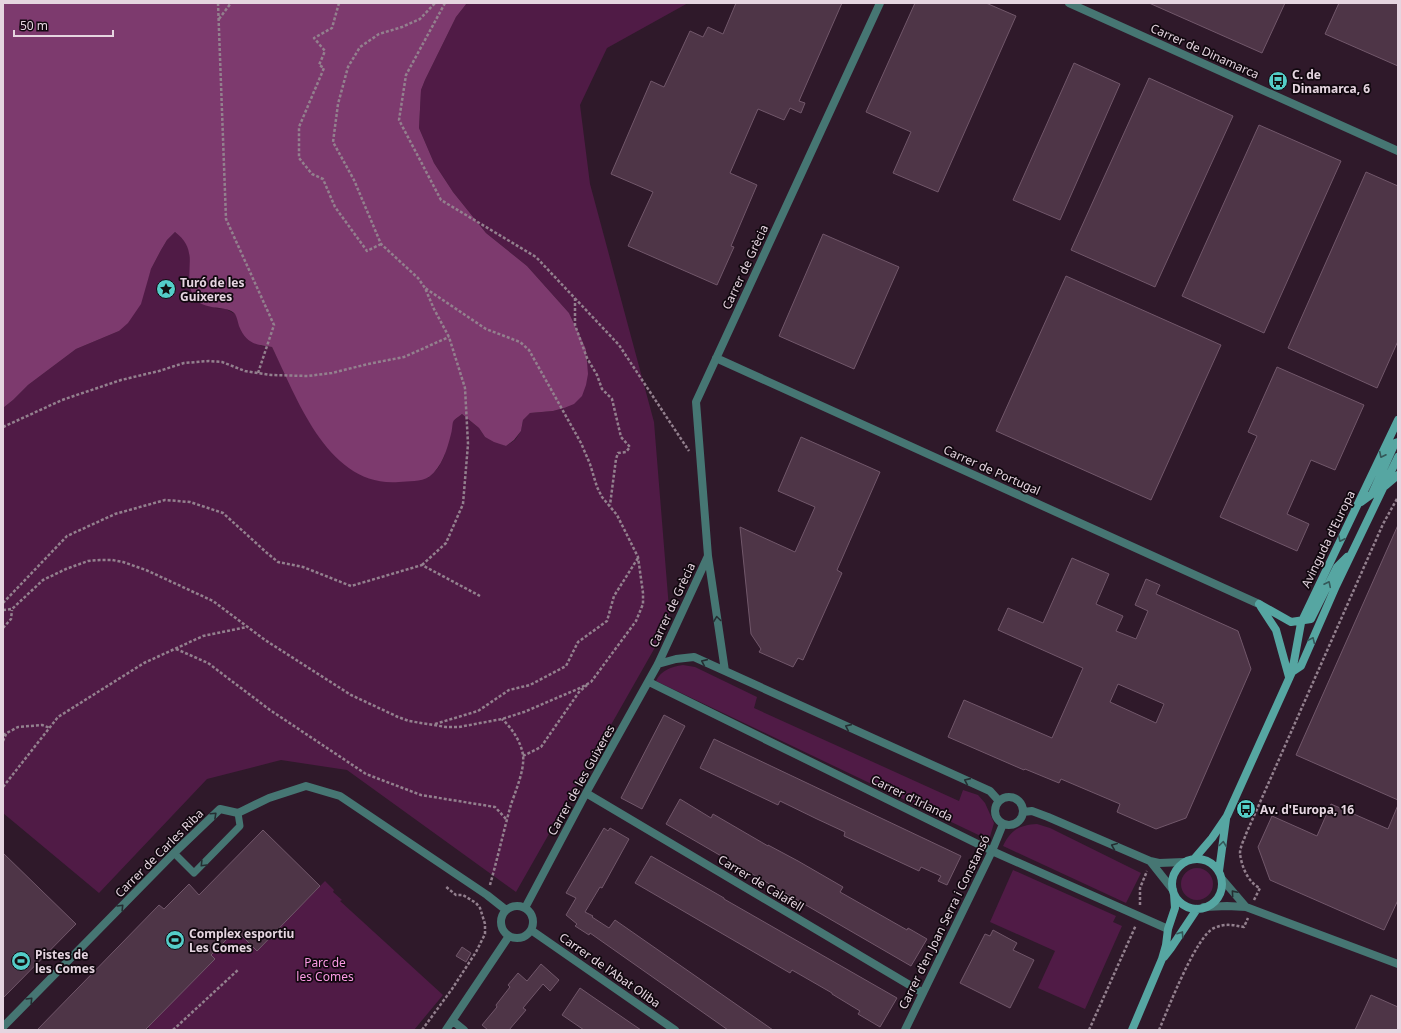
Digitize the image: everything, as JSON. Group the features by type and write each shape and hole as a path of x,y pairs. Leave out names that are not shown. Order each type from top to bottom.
{"street":[{"name":"Carrer de Grècia","path":"724,671 708,556 696,402 880,3"},
{"name":"Carrer de Dinamarca","path":"1069,3 1398,151"},
{"name":"Carrer de Portugal","path":"716,358 1259,604"},
{"name":"Avinguda d'Europa","path":"1194,859 1212,838 1227,816 1290,674 1302,620 1398,420"},
{"path":"1358,504 1372,494 1396,443 1398,442"},
{"name":"Avinguda d'Europa","path":"1290,674 1301,666 1351,554 1398,457"},
{"path":"1383,488 1398,475"},
{"path":"1259,604 1291,622 1311,619 1337,567 1351,554"},
{"name":"Carrer de Grècia","path":"658,664 708,556"},
{"path":"1259,604 1276,630 1290,674"},
{"path":"658,664 676,659 694,657 990,791 1000,801"},
{"name":"Carrer de les Guixeres","path":"525,908 586,793 658,664"},
{"name":"Carrer d'Irlanda","path":"649,682 992,851 1168,929"},
{"path":"238,813 268,798 306,786 340,796 487,895 506,910"},
{"name":"Carrer de Calafell","path":"586,793 923,993"},
{"path":"1006,797 1014,798 1020,803 1023,812 1020,820 1015,824 1007,825 998,820 995,815 996,806 1006,797"},
{"name":"Carrer de Carles Riba","path":"3,1028 174,853 220,809 238,813"},
{"path":"1023,812 1032,811 1048,817 1150,862 1184,862 1194,859 1208,861 1214,865 1220,875 1248,908"},
{"name":"Avinguda d'Europa","path":"1220,875 1227,816"},
{"name":"Carrer d'en Joan Serra i Constansó","path":"905,1030 992,851 1003,824"},
{"path":"1150,862 1184,905 1190,908 1227,906 1248,908 1398,964"},
{"path":"1132,1030 1162,959 1174,908 1172,882 1174,874 1184,862"},
{"path":"1162,959 1201,908 1212,903 1218,896 1222,888 1220,875"},
{"path":"516,905 525,908 530,911 533,918 531,930 527,934 520,937 509,936 501,925 502,917 506,910 516,905"},
{"name":"Carrer de l'Abat Oliba","path":"531,930 675,1030"},
{"path":"446,1030 509,936"},
{"path":"453,1021 464,1030"}],"lane":[{"path":"174,853 194,873 240,826 238,813"}],"path":[{"path":"218,3 226,219 274,325 258,373"},
{"path":"219,19 231,3"},
{"path":"339,3 332,28 314,38 325,51 319,65 324,68 299,127 299,158 312,174 323,179 335,207 367,251 381,244"},
{"path":"3,603 67,536 115,514 165,500 190,502 223,513 267,554 278,562 302,567 351,586 422,565 446,543 464,504 468,444 464,388 449,337 425,288 418,278 381,244 354,180 334,142 338,104 348,67 360,47 379,34 402,28 420,19 435,3"},
{"path":"445,3 406,75 400,120 441,200 536,257 619,345 701,468"},
{"path":"425,288 486,329 520,342 529,350 581,443 602,497 617,515 638,557 643,604 636,621 590,682 579,692 541,747 523,756"},
{"path":"575,298 575,326 587,358 597,375 602,390 612,399 621,437 630,447 626,452 618,453 610,506"},
{"path":"3,427 62,400 121,380 159,371 184,363 209,361 222,362 245,371 271,375 308,376 332,373 404,357 449,337"},
{"path":"1159,1030 1194,952 1203,938 1212,928 1224,924 1244,927 1248,908 1260,888 1248,878 1242,864 1240,851 1246,834 1383,524 1398,497"},
{"path":"434,724 478,711 509,690 530,685 566,666 578,642 607,621 614,596 638,557"},
{"path":"3,610 12,609 44,580 66,569 88,561 112,560 146,570 208,598 265,640 350,695 409,721 446,727 459,727 502,719 524,712 590,682"},
{"path":"422,565 480,596"},
{"path":"3,628 11,619 12,609"},
{"path":"3,787 58,717 144,664 202,636 247,627"},
{"path":"176,649 208,663 270,710 366,774 421,795 495,807 507,820"},
{"path":"487,895 520,777 523,756 510,726 502,719"},
{"path":"3,741 5,734 18,727 42,725 50,728"},
{"path":"1089,1030 1140,917 1140,888 1150,862"},
{"path":"422,1030 452,989 476,952 485,934 486,924 480,908 463,895 456,894 445,886"},
{"path":"173,1030 239,969"}],"green space":[{"path":"467,3 688,3 607,48 580,105 590,184 654,422 670,621 516,892 347,770 281,760 207,779 99,893 3,813 3,408 28,385 76,349 119,331 147,280 161,250 167,240 175,232 184,239 189,249 190,262 215,308 226,309 235,314 261,346 272,347 309,421 325,445 428,478 438,468 444,457 453,421 462,414 479,428 485,437 506,446 515,440 521,431 523,420 530,413 553,411 564,408 588,361 586,349 569,313 527,266 486,233 453,192 434,163 419,128 421,90 456,17"},
{"path":"683,665 695,667 757,697 754,708 959,801 963,790 978,795 985,803 994,823 989,840 656,681 661,674 667,670"},
{"path":"1037,824 1050,828 1141,873 1126,903 1003,846 1009,836 1016,829"},
{"path":"1194,868 1200,868 1210,875 1213,884 1212,890 1206,897 1200,900 1194,900 1184,893 1181,887 1181,881 1188,871"},
{"path":"1013,870 1116,916 1113,922 1122,926 1085,1009 1038,988 1055,951 990,922"},
{"name":"Parc de les Comes","path":"325,881 334,890 333,892 342,900 340,901 443,995 414,1030 150,1030 148,1027 211,955 236,930 257,950"}],"shaded area":[{"path":"3,3 467,3 456,17 421,90 419,128 434,163 453,192 486,233 527,266 569,313 586,349 588,374 582,396 574,404 564,408 553,411 530,413 523,420 521,431 514,440 506,446 485,437 479,428 462,414 454,421 446,452 441,463 429,477 418,481 399,482 374,480 353,471 334,455 318,436 304,414 272,347 256,344 248,340 239,326 235,314 231,311 203,305 198,302 194,297 189,280 190,264 188,248 175,232 167,240 151,269 141,304 128,323 119,331 76,349 28,385 3,408"}],"building":[{"path":"736,3 842,3 799,101 805,103 801,113 790,108 784,120 758,109 730,173 757,185 731,246 734,247 717,285 628,246 653,192 611,174 651,81 664,87 690,31 703,37 708,27 723,34"},
{"path":"915,3 986,3 1016,16 938,192 893,173 911,132 866,112"},
{"path":"1149,3 1285,3 1262,53"},
{"path":"1339,3 1398,3 1398,66 1325,34"},
{"path":"1074,63 1120,84 1060,220 1013,200"},
{"path":"1149,78 1233,116 1155,287 1071,250"},
{"path":"1259,125 1341,161 1264,333 1182,296"},
{"path":"1366,172 1398,186 1398,341 1377,388 1288,348"},
{"path":"823,234 899,267 854,369 779,336"},
{"path":"1066,276 1221,345 1151,500 996,431"},
{"path":"1277,367 1364,405 1335,470 1311,460 1287,514 1309,524 1297,551 1220,517 1257,436 1248,432"},
{"path":"801,437 880,472 837,570 842,573 803,660 798,658 793,667 759,652 761,649 751,634 740,527 795,552 815,507 778,491"},
{"path":"1398,525 1398,800 1296,755"},
{"path":"1072,558 1109,574 1096,604 1123,616 1116,631 1136,639 1148,611 1135,605 1146,579 1160,585 1156,594 1238,631 1251,669 1186,818 1156,829 1117,812 1120,804 1061,779 1059,783 1025,769 1024,770 948,737 964,700 1052,738 1083,668 998,630 1008,608 1043,623","holes":["1118,684 1164,704 1156,723 1110,702"]},
{"path":"664,715 685,726 642,809 621,798"},
{"path":"714,739 961,856 947,885 938,881 941,876 921,867 919,871 844,836 845,832 780,801 778,805 700,768"},
{"path":"680,799 711,818 713,814 768,846 798,861 843,887 840,892 907,930 908,928 927,939 911,966 666,824"},
{"path":"1331,804 1388,829 1398,805 1398,900 1384,930 1270,880 1258,847 1272,816 1317,836"},
{"path":"604,828 608,831 610,828 629,839 602,888 600,887 585,912 609,928 615,920 773,1030 728,1030 590,933 589,935 575,926 577,924 566,915 576,898 566,893"},
{"name":"Complex esportiu Les Comes","path":"263,830 320,886 257,951 236,930 211,955 215,959 145,1030 37,1030 159,905 164,909 189,884 199,895"},
{"name":"Pistes de les Comes","path":"3,853 76,924 3,998"},
{"path":"651,856 897,998 880,1027 858,1014 860,1011 832,993 792,970 790,973 635,883"},
{"path":"993,930 1017,943 1013,950 1034,960 1010,1008 960,983 985,934 990,936"},
{"path":"462,947 471,953 466,962 456,956"},
{"path":"541,964 559,980 550,991 543,984 523,1008 526,1010 509,1030 488,1030 482,1025 497,1007 496,1005 510,987 508,985 518,973 527,981"},
{"path":"580,988 641,1030 584,1030 562,1015"},
{"path":"1371,995 1398,1007 1398,1030 1355,1030"}],"place":[{"name":"C. de Dinamarca, 6","path":"1278,81"},
{"name":"Turó de les Guixeres","path":"166,289"},
{"name":"Av. d'Europa, 16","path":"1246,809"},
{"name":"Complex esportiu Les Comes","path":"175,940"},
{"name":"Pistes de les Comes","path":"21,961"}]}
